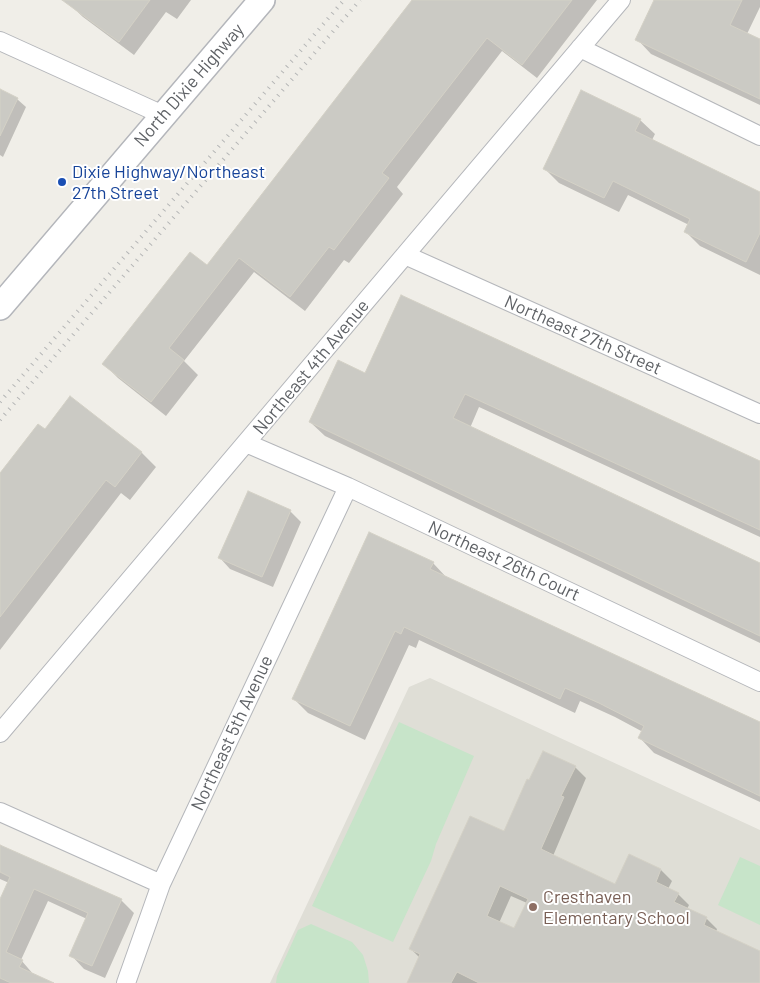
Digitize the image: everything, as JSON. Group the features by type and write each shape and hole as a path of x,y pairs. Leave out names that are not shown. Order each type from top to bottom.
{"main road":[{"name":"North Dixie Highway","path":"0,307 262,0"}],"street":[{"name":"Northeast 4th Avenue","path":"0,734 621,0"},
{"path":"0,41 163,115"},
{"path":"580,48 760,136"},
{"name":"Northeast 27th Street","path":"405,255 760,414"},
{"name":"Northeast 26th Court","path":"246,443 348,487 760,682"},
{"name":"Northeast 5th Avenue","path":"126,983 161,884 348,487"},
{"path":"0,812 161,884"}],"shaded area":[{"name":"Cresthaven Elementary School","path":"430,678 760,830 760,983 270,983 409,687"}],"green space":[{"path":"399,722 474,756 436,844 431,861 393,942 312,906"},
{"path":"740,857 760,866 760,925 718,905"},
{"path":"311,924 352,942 363,955 368,971 369,983 276,983 277,976 298,930"}],"building":[{"path":"62,0 150,0 119,42"},
{"path":"412,0 572,0 522,65 487,38 382,173 389,178 334,250 329,247 290,297 239,258 169,348 184,360 151,402 102,364 190,252 207,265"},
{"path":"654,0 742,0 730,25 760,39 760,99 635,40"},
{"path":"0,89 18,98 0,136"},
{"path":"581,90 641,119 635,131 760,192 760,233 746,262 684,232 690,219 613,181 604,198 543,169"},
{"path":"401,295 760,461 760,530 465,394 453,418 760,563 760,636 309,422 338,360 365,373"},
{"path":"70,396 142,452 115,487 106,480 0,617 0,473 38,424 45,429"},
{"path":"248,491 291,510 262,577 218,558"},
{"path":"369,532 434,562 430,569 760,722 760,796 638,738 644,726 599,703 565,688 560,699 404,627 401,634 395,631 350,726 292,699"},
{"path":"543,751 576,766 561,796 564,797 541,849 615,884 629,854 661,869 656,882 679,893 674,902 707,917 704,925 760,951 760,983 479,983 457,972 451,983 407,983 420,954 409,949 470,816 504,831 527,779 529,780","holes":["500,886 528,899 514,928 487,916"]},
{"path":"0,845 122,899 92,966 69,956 88,913 34,889 6,952 23,960 19,967 54,983 11,983 0,978 0,899 10,877 0,872"}],"railway":[{"path":"0,402 344,0"},
{"path":"0,420 360,0"}],"place":[{"name":"Dixie Highway/Northeast 27th Street","path":"62,182"},
{"name":"Cresthaven Elementary School","path":"533,907"}]}
